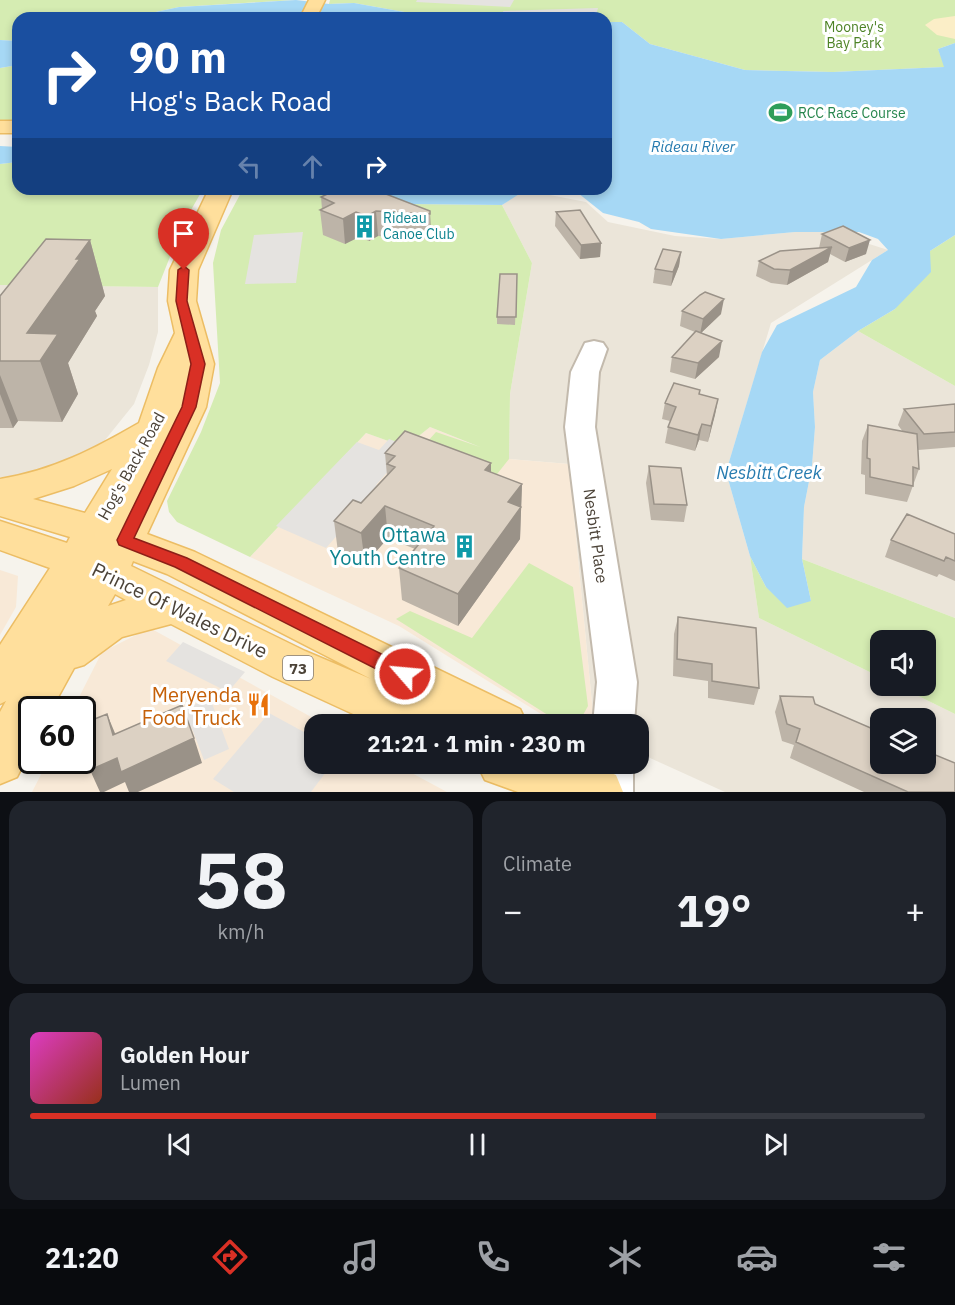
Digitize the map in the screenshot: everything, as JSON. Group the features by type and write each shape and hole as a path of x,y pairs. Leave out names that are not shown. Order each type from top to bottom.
{"main road":[{"name":"Hog's Back Road","path":"101,551 189,407 198,364 189,334 181,292 184,270 218,195"},
{"name":"Hog's Back Road","path":"101,551 163,407 174,368 189,334"},
{"path":"0,492 36,486 75,474 153,429"},
{"name":"Prince Of Wales Drive","path":"0,503 101,551 176,606 289,664 401,714"},
{"name":"Prince Of Wales Drive","path":"0,535 181,563 483,714"},
{"path":"0,761 54,665 101,551"},
{"path":"0,684 101,551"},
{"path":"54,665 107,623 118,618 176,606"},
{"path":"533,774 546,778 594,779"}],"street":[{"name":"Nesbitt Place","path":"594,349 585,372 580,427 616,681 614,714"}],"shaded area":[{"path":"417,0 514,0 510,7 416,2"},
{"path":"598,8 597,12 503,11"},
{"path":"517,195 550,195 586,202 608,222 675,236 721,239 795,232 832,232 888,250 771,323 726,472 750,556 759,618 870,672 870,696 918,696 955,714 955,792 725,792 649,758 649,714 593,714 569,464 509,459 510,394 532,263 502,205"},
{"path":"303,232 296,283 245,284 254,235"},
{"path":"0,285 158,287 158,332 149,365 134,404 93,455 14,479 0,477"},
{"path":"858,331 955,386 955,618 802,559 804,507 812,466 815,427 813,392 820,360"},
{"path":"430,427 509,459 569,464 593,714 541,714 399,626 250,557 366,433 405,447"},
{"path":"389,439 410,447 376,485 380,487 326,548 276,526 357,442 379,450"},
{"path":"0,570 18,576 16,607 0,635"},
{"path":"150,628 306,714 304,714 304,774 414,774 447,792 32,792 41,774 96,774 96,696 80,696 102,652"},
{"path":"183,642 245,672 228,692 166,661"},
{"path":"210,698 229,749 204,760 191,726 126,754 121,736"},
{"path":"269,713 304,732 304,774 324,774 311,792 234,792 213,779"}],"green space":[{"path":"0,0 294,0 179,7 156,12 12,12 12,41 0,40"},
{"name":"Mooney's Bay Park","path":"330,0 955,0 955,43 938,49 945,67 833,72 745,70 650,44 622,22 612,22 612,12 404,12 354,3 329,4"},
{"path":"12,66 12,122 0,122 0,68"},
{"path":"12,163 12,195 200,195 183,224 158,287 0,285 0,164"},
{"name":"Rideau Canoe Club","path":"240,195 351,195 409,204 502,205 532,263 510,394 509,459 486,488 411,460 436,432 480,447 430,427 405,447 366,433 250,557 177,522 169,512 167,501 201,432 220,383 213,263 221,230"},
{"path":"955,235 955,386 858,331 895,309 930,251"},
{"path":"750,556 766,587 811,601 802,559 955,618 955,714 918,696 936,696 936,630 870,630 870,672 759,618"},
{"path":"529,563 573,587 588,706 584,714 546,714 396,619 410,611 472,638"}],"sand":[{"path":"955,16 955,39 937,35 925,25 934,19"}],"water":[{"path":"296,0 329,4 354,3 404,12 156,12 179,7"},
{"name":"Rideau River","path":"612,22 622,22 650,44 745,70 833,72 944,67 938,49 955,43 955,235 930,251 931,272 895,309 858,331 820,360 813,392 815,427 812,466 804,507 802,559 811,601 787,608 766,587 750,556 726,472 762,352 777,325 856,287 872,260 888,250 878,239 859,232 795,232 721,239 651,229 639,222 603,213 580,195 612,195"},
{"path":"0,40 12,41 12,66 0,68"},
{"path":"0,146 12,147 12,163 0,164"},
{"path":"351,195 518,195 502,205 409,204"}],"building":[{"path":"325,195 389,195 430,211 430,214 376,211 367,216 356,212 343,219 320,210 334,203 321,197"},
{"path":"580,210 601,243 581,245 556,212"},
{"path":"843,226 870,240 849,248 822,234"},
{"path":"46,239 90,240 76,259 80,259 27,333 58,334 40,361 0,361 0,296"},
{"path":"832,247 790,270 774,269 759,261 780,251"},
{"path":"663,249 681,252 673,272 655,269"},
{"path":"500,274 517,274 516,317 497,317"},
{"path":"705,292 724,299 703,319 682,311 700,295"},
{"path":"696,331 722,341 698,363 672,357"},
{"path":"674,383 700,390 699,394 718,399 711,426 702,424 698,435 668,427 676,407 665,403"},
{"path":"955,404 955,432 924,434 904,409"},
{"path":"868,425 917,434 919,469 913,467 913,486 870,477 870,459 867,458"},
{"path":"405,431 491,463 485,470 522,484 508,502 521,507 458,594 399,568 434,526 385,506 361,533 334,521 353,500 361,503 395,467 387,464 395,456 385,453"},
{"path":"649,466 681,468 687,505 654,504"},
{"path":"907,514 955,534 955,561 946,557 944,561 891,540"},
{"path":"678,617 756,628 759,688 712,681 712,664 677,659"},
{"path":"780,696 813,697 815,704 870,728 870,774 936,774 936,755 955,763 955,792 908,792 796,742 800,729 787,724"},
{"path":"182,705 194,738 121,772 117,758 96,767 96,718 107,714 113,735"}],"place":[{"name":"RCC Race Course","path":"780,113"},
{"name":"Rideau Canoe Club","path":"365,226"},
{"name":"Ottawa Youth Centre","path":"464,546"},
{"name":"Meryenda Food Truck","path":"259,705"}],"route":[{"path":"184,270 182,301 198,364 189,407 179,432 125,540 181,563 255,598 405,674"}],"water label":[{"name":"Nesbitt Creek","path":"769,472"}]}
